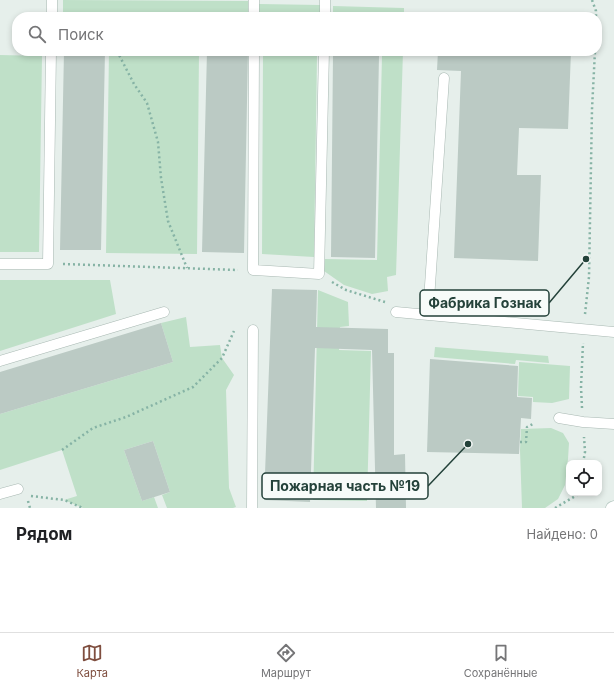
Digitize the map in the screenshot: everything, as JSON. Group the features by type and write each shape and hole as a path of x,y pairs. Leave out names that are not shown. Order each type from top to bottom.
{"lane":[{"path":"52,0 52,12"},
{"path":"254,0 254,12"},
{"path":"325,0 325,12"},
{"path":"0,264 48,264 51,56"},
{"path":"254,56 253,270 319,274 324,56"},
{"path":"428,315 444,78"},
{"path":"0,362 164,312"},
{"path":"396,312 614,332"},
{"path":"252,508 253,330"},
{"path":"559,418 583,422 614,424"},
{"path":"0,494 22,492"}],"path":[{"path":"592,0 596,12"},
{"path":"120,56 134,84 147,103 158,142 161,178 168,221 188,268"},
{"path":"584,460 585,452 581,387 584,329 589,277 592,116 595,56"},
{"path":"48,264 253,270"},
{"path":"319,274 346,290 388,303 396,312"},
{"path":"62,450 93,428 126,417 193,387 222,358 234,331"},
{"path":"520,442 526,442 527,427 533,424"},
{"path":"22,492 64,500 83,508"},
{"path":"555,508 575,496"}],"green space":[{"path":"63,0 248,1 248,12 63,12"},
{"path":"259,4 320,5 320,12 259,12"},
{"path":"333,6 404,8 404,12 333,12"},
{"path":"0,55 42,56 39,252 0,252"},
{"path":"109,56 199,56 197,254 106,253"},
{"path":"263,56 317,56 314,257 262,254"},
{"path":"382,56 403,56 396,275 387,277 388,291 372,294 344,285 324,271 325,259 377,260"},
{"path":"0,280 110,280 116,314 0,351"},
{"path":"318,290 348,302 349,326 340,327 339,350 371,351 367,501 313,500"},
{"path":"186,317 190,347 220,345 222,358 234,375 226,390 229,488 236,507 167,508 162,495 170,492 153,441 124,450 142,501 154,497 158,508 83,508 64,500 77,496 62,450 0,470 0,414 173,362 161,323"},
{"path":"435,347 548,356 549,363 516,360 515,364 434,357"},
{"path":"519,362 570,366 569,399 552,403 533,402 533,397 518,396"},
{"path":"551,428 563,433 569,443 568,460 566,460 565,485 558,499 545,508 522,508 520,450 521,429"}],"building":[{"path":"64,56 105,56 101,250 60,250"},
{"path":"207,56 248,56 244,253 202,252"},
{"path":"333,56 379,56 375,258 331,257"},
{"path":"438,56 571,56 568,129 519,128 517,175 541,175 538,261 454,258 461,71 437,70"},
{"path":"272,289 317,290 316,327 388,329 388,353 394,353 394,455 405,454 406,508 376,508 372,350 315,348 310,502 264,500"},
{"path":"161,323 173,362 0,414 0,372"},
{"path":"430,359 518,366 517,397 532,398 531,419 521,418 519,454 427,452"},
{"path":"153,441 170,492 142,501 124,450"}],"place":[{"name":"Фабрика Гознак","path":"586,259"},
{"name":"Пожарная часть №19","path":"468,444"}]}
